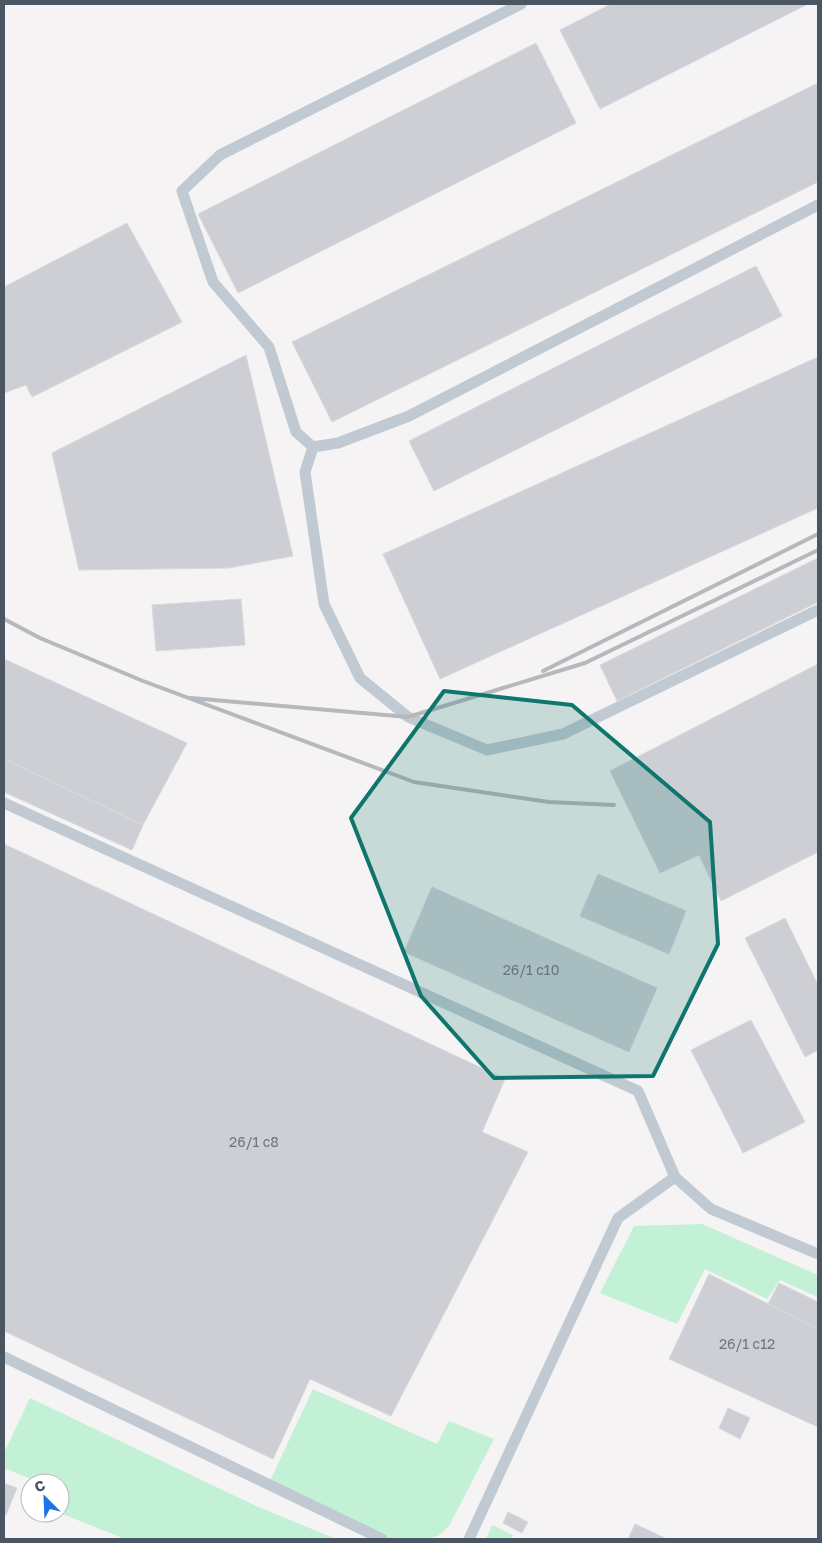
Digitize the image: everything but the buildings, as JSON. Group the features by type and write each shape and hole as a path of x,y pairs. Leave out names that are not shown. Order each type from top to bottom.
{"lane":[{"path":"313,447 296,432 269,347 213,282 182,191 220,154 521,4"},
{"path":"313,447 338,443 409,416 818,205"},
{"path":"313,447 305,472 324,604 360,678 408,717 487,750 563,734 818,610"},
{"path":"4,803 638,1091 675,1177 711,1209 818,1254"},
{"path":"469,1539 618,1218 675,1177"},
{"path":"4,1357 382,1539"}],"highlighted area":[{"path":"444,691 572,705 710,822 718,944 653,1076 494,1078 421,996 351,818"}],"green space":[{"path":"702,1224 818,1275 818,1297 780,1280 767,1299 705,1269 677,1324 600,1293 634,1226"},
{"path":"313,1389 437,1444 449,1421 494,1439 449,1526 438,1536 425,1539 388,1538 269,1483"},
{"path":"30,1398 256,1506 336,1539 125,1539 70,1517 70,1473 20,1473 20,1475 4,1468 4,1453"},
{"path":"492,1525 513,1535 511,1539 486,1539"}],"railway":[{"path":"543,671 818,534"},
{"path":"191,698 408,717 585,663 818,550"},
{"path":"4,619 40,638 143,681 414,782 549,802 614,805"}]}
